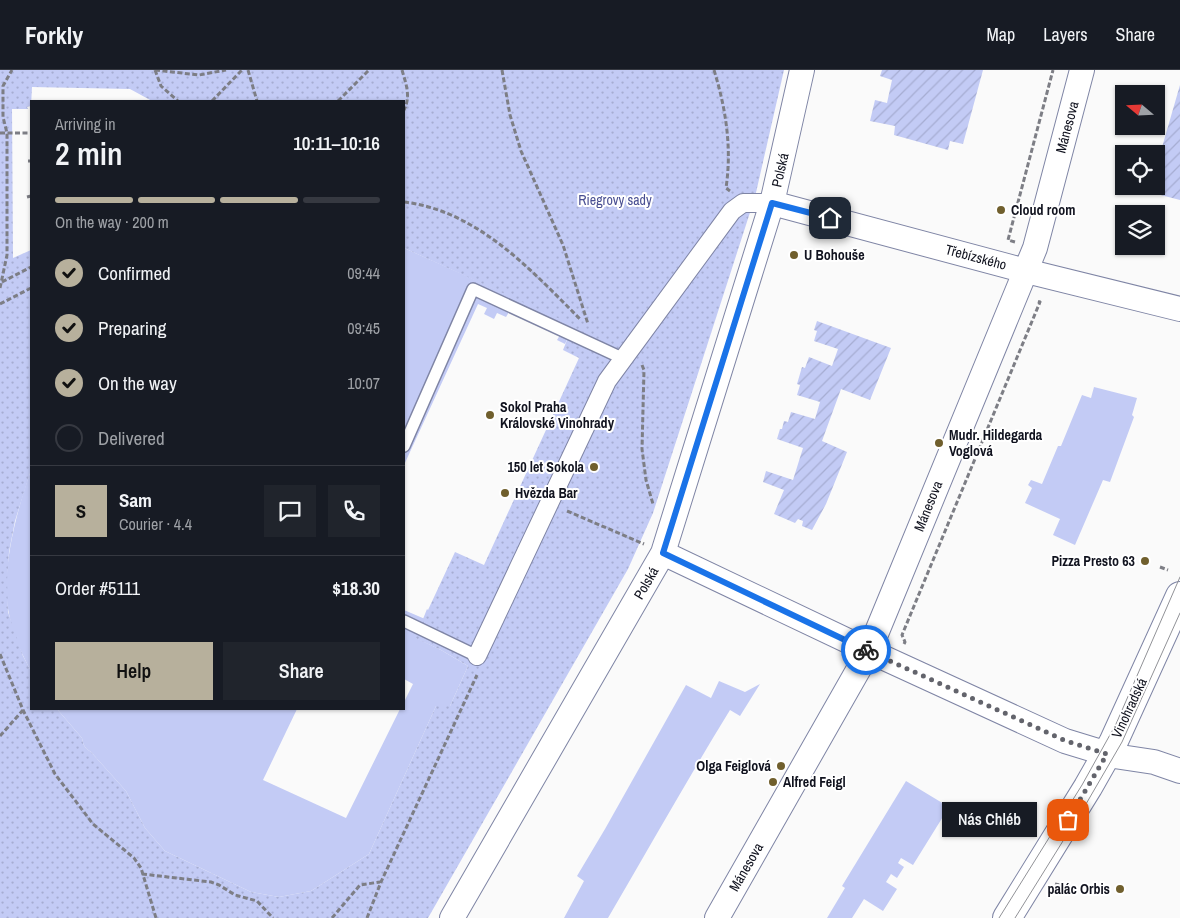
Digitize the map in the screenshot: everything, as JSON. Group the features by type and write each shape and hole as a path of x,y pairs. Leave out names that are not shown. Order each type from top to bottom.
{"main road":[{"name":"Vinohradská","path":"1007,918 1107,754 1122,726 1179,600"}],"street":[{"name":"Polská","path":"452,918 663,553 772,203 802,70"},
{"name":"Mánesova","path":"717,918 869,651 1035,248 1082,70"},
{"path":"477,656 607,381 622,358 732,211 743,203 772,203"},
{"name":"Třebízského","path":"772,203 1026,271 1180,309"},
{"path":"663,553 869,651 1066,741 1107,754 1154,762 1180,771"}],"lane":[{"path":"405,444 473,289 622,358"},
{"path":"405,621 477,656"}],"path":[{"path":"0,288 6,255 7,133 3,117 3,86 12,70"},
{"path":"177,100 161,86 155,70 199,75 226,70"},
{"path":"213,100 242,70"},
{"path":"248,70 257,100"},
{"path":"339,100 369,70"},
{"path":"402,70 408,96 405,106"},
{"path":"405,202 455,217 500,243 589,327 563,245 521,151 510,115 502,70"},
{"path":"714,70 729,136 729,172 726,188 743,203"},
{"path":"1035,248 1008,240 1053,70"},
{"path":"0,133 30,133"},
{"path":"2,282 30,268"},
{"path":"0,304 30,289"},
{"path":"905,642 902,636 1040,302"},
{"path":"642,361 644,370 642,449 646,480 654,506"},
{"path":"550,504 640,542"},
{"path":"639,552 647,536"},
{"path":"1160,567 1168,570"},
{"path":"0,654 23,710 55,774 93,824 134,858 142,874 156,918"},
{"path":"366,918 477,677 477,656"},
{"path":"0,736 23,710"},
{"path":"142,874 211,882 235,895 252,898 273,918"},
{"path":"332,918 360,885 381,882"},
{"path":"1054,884 1073,888"}],"green space":[{"name":"Riegrovy sady","path":"0,70 784,70 755,197 653,513 628,569 428,918 0,918"},
{"path":"882,70 983,70 963,144 950,141 948,150 894,135 895,126 870,121 875,100 887,103 892,80 880,76"},
{"path":"1180,85 1180,200 1161,195 1165,195 1165,145 1163,145"},
{"path":"405,248 574,324 565,344 557,340 560,335 509,312 506,317 497,313 494,319 484,314 487,308 478,304 405,463"},
{"path":"817,321 891,348 870,400 841,389 822,441 847,452 826,504 812,530 802,526 803,521 798,519 795,523 774,514 784,490 763,482 766,471 793,480 803,448 777,439 784,421 788,422 791,412 815,419 820,402 797,395 800,385 797,384 802,367 805,368 809,357 832,366 838,349 814,341 817,331 814,330"},
{"path":"1094,387 1137,398 1132,415 1134,417 1110,482 1103,480 1075,545 1053,535 1060,519 1025,503 1032,488 1028,485 1031,480 1042,484 1058,446 1061,446 1082,395 1091,398"},
{"path":"30,473 30,669 18,643 9,614 7,597 8,560 20,503"},
{"path":"405,610 425,619 416,638 468,666 450,706 436,706 369,854 311,891 279,897 251,892 165,851 145,828 126,791 86,748 82,738 58,710 297,710 263,780 346,818 400,710 405,710 405,700 413,684 405,680"},
{"path":"719,681 745,692 760,684 740,716 730,710 608,918 564,918 584,881 577,876 686,685 711,698"},
{"path":"906,781 949,807 913,865 901,858 898,863 904,867 897,878 891,874 886,882 897,889 883,911 864,899 852,918 827,918 845,888 842,886"}],"tram line":[{"path":"999,918 1082,785 1116,724 1180,577"},
{"path":"1015,918 1122,742 1180,613"}],"way so far":[{"path":"866,650 1066,741 1107,754 1068,820"}],"place":[{"name":"Cloud room","path":"1001,210"},
{"name":"U Bohouše","path":"794,255"},
{"name":"Sokol Praha Královské Vinohrady","path":"490,415"},
{"name":"Mudr. Hildegarda Voglová","path":"939,443"},
{"name":"150 let Sokola","path":"594,467"},
{"name":"Hvězda Bar","path":"505,493"},
{"name":"Pizza Presto 63","path":"1145,561"},
{"name":"Olga Feiglová","path":"781,766"},
{"name":"Alfred Feigl","path":"773,782"},
{"name":"Nás Chléb","path":"1068,820"},
{"name":"palác Orbis","path":"1120,889"}],"route":[{"path":"830,218 772,203 663,553 866,650"}]}
